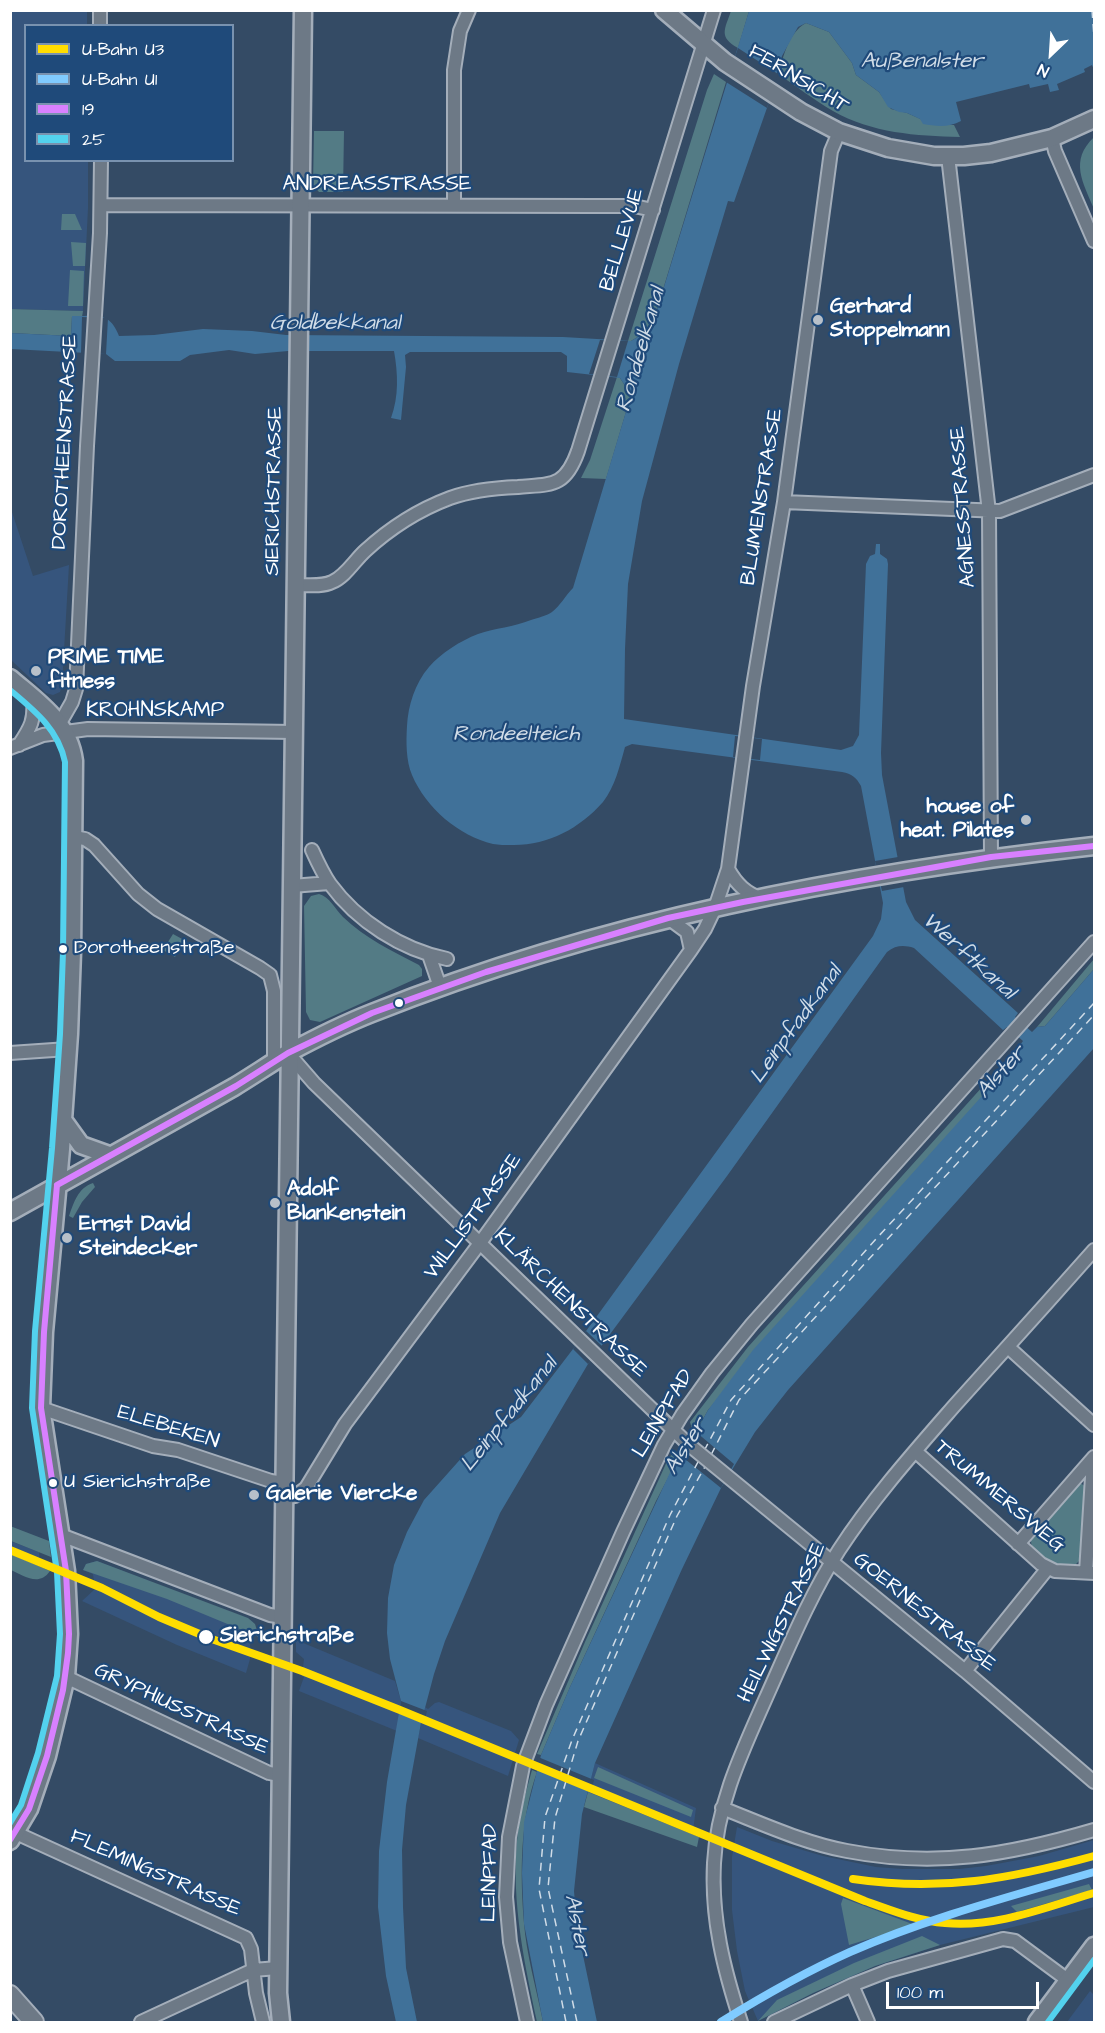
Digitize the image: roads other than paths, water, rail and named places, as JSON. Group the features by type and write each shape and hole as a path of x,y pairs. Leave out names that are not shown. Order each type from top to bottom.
{"main road":[{"name":"SIERICHSTRASSE","path":"280,2022 278,1968 284,1490 281,1058 291,971 303,10"},
{"name":"FERNSICHT","path":"664,10 731,66 772,93 839,132 888,148 948,156 991,153 1052,138 1095,119"},
{"path":"10,678 63,728 73,749 74,761 68,1048 44,1332 41,1408 66,1571 69,1634 66,1677 57,1721 29,1809 13,1837"},
{"path":"10,1212 281,1058 372,1013 496,968 668,918 715,908 991,857 1095,846"},
{"path":"63,1120 81,1145 110,1155"},
{"path":"1037,2022 1095,1946"},
{"path":"10,1995 34,2022"}],"street":[{"path":"454,205 454,70 459,31 469,10"},
{"name":"BELLEVUE","path":"296,585 323,585 334,581 393,528 418,512 449,498 476,490 541,486 561,478 570,468 613,340 714,10"},
{"name":"BLUMENSTRASSE","path":"715,908 729,870 753,687 784,502 831,151 839,132"},
{"path":"1052,138 1055,151 1095,240"},
{"name":"AGNESSTRASSE","path":"948,156 988,512 991,857"},
{"name":"DOROTHEENSTRASSE","path":"63,728 76,689 87,446 94,354 101,162"},
{"name":"ANDREASSTRASSE","path":"101,205 634,206 653,210"},
{"path":"784,502 988,512 1013,507 1095,475"},
{"name":"KROHNSKAMP","path":"15,747 32,723 33,698"},
{"name":"KROHNSKAMP","path":"15,747 63,728 294,732"},
{"path":"74,837 85,839 94,845 138,894 157,909 266,971 272,979 274,991"},
{"path":"312,850 329,883 353,909 380,931 429,955 447,959"},
{"path":"729,870 735,882 742,889 762,899"},
{"path":"292,886 329,883"},
{"name":"WILLISTRASSE","path":"284,1490 295,1496 306,1488 345,1424 480,1243 692,950 715,908"},
{"path":"668,918 687,932 692,950"},
{"name":"LEINPFAD","path":"527,2022 510,1942 506,1897 508,1837 518,1782 546,1705 623,1532 672,1430 712,1373 752,1324 1095,942"},
{"path":"429,955 440,987"},
{"path":"274,991 291,971"},
{"name":"SIERICHSTRASSE","path":"274,991 281,1058"},
{"path":"10,1053 68,1048"},
{"name":"KLÄRCHENSTRASSE","path":"281,1058 314,1083 672,1430"},
{"name":"HEILWIGSTRASSE","path":"741,2022 724,1969 713,1902 714,1861 722,1808 738,1760 808,1606 832,1562 879,1493 1095,1250"},
{"path":"1008,1347 1095,1425"},
{"name":"ELEBEKEN","path":"41,1408 153,1446 178,1450 271,1481 284,1490"},
{"name":"GOERNESTRASSE","path":"672,1430 965,1671 1095,1782"},
{"name":"TRUMMERSWEG","path":"915,1451 1048,1568 1055,1571 1090,1572"},
{"path":"1018,1544 1094,1459"},
{"path":"1090,1572 1094,1459"},
{"path":"61,1535 259,1611 283,1617"},
{"path":"965,1671 1048,1568"},
{"name":"GRYPHIUSSTRASSE","path":"66,1677 269,1773 280,1775"},
{"path":"722,1808 809,1842 846,1851 892,1857 952,1859 995,1854 1042,1845 1095,1830"},
{"name":"FLEMINGSTRASSE","path":"13,1837 242,1935 250,1943 253,1970"},
{"path":"774,2022 852,1985 911,1963 1006,1939 1018,1943 1069,1981"},
{"path":"141,2022 253,1970 278,1968"},
{"path":"253,1970 263,2022"},
{"path":"852,1985 868,2022"}],"water":[{"path":"749,11 1094,11 1094,70 1092,65 1084,69 1085,72 1057,84 1059,90 1050,92 1048,84 1030,88 1029,84 956,102 961,121 947,126 928,125 907,113 888,107 879,92 856,75 852,63 829,32 806,23 798,27 782,56 768,105 734,202 728,201 679,364 642,501 628,584 624,719 841,750 853,746 859,735 866,564 870,556 875,554 876,544 880,544 880,554 887,559 888,564 882,775 906,902 915,920 1018,1013 1015,1017 1032,1032 1037,1027 1045,1026 1094,969 1094,1048 788,1390 755,1432 721,1488 595,1763 582,1814 574,1891 575,1917 597,2022 543,2022 524,1924 522,1873 524,1822 541,1755 570,1687 674,1464 708,1410 753,1350 1019,1055 1023,1041 1007,1027 1003,1030 914,948 900,946 887,952 727,1176 588,1364 500,1513 445,1641 434,1674 421,1723 406,1805 402,1850 406,1968 417,2022 396,2022 386,1976 378,1907 379,1851 387,1782 401,1701 390,1659 387,1633 388,1598 394,1565 407,1532 424,1500 465,1454 521,1417 573,1349 873,936 881,919 883,903 861,786 853,776 842,772 632,744 625,747 611,790 594,812 562,834 524,845 493,844 468,834 445,819 418,787 409,764 407,726 413,695 424,673 445,652 471,637 550,613 558,607 573,588 631,395 620,378 567,372 567,356 561,352 410,352 405,355 401,420 391,418 397,385 394,351 288,351 255,354 229,350 190,355 180,361 115,361 106,354 11,349 10,333 71,336 72,316 94,316 111,322 119,336 154,335 203,329 286,335 563,337 631,341 651,329"}],"metro line":[{"name":"U3","path":"10,1550 102,1588 159,1617 209,1638 302,1671 400,1710 904,1915 945,1923 983,1922 1021,1915 1094,1893"},
{"name":"U3","path":"853,1879 885,1883 945,1884 1004,1877 1094,1856"},
{"name":"U1","path":"721,2022 800,1976 880,1940 970,1908 1094,1872"}],"place":[{"name":"Gerhard Stoppelmann","path":"818,320"},
{"name":"PRIME TIME fitness","path":"36,671"},
{"name":"house of heat. Pilates","path":"1026,820"},
{"name":"Dorotheenstraße","path":"63,949"},
{"name":"Adolf Blankenstein","path":"275,1203"},
{"name":"Ernst David Steindecker","path":"67,1238"},
{"name":"U Sierichstraße","path":"53,1483"},
{"name":"Galerie Viercke","path":"254,1495"},
{"name":"Sierichstraße","path":"206,1637"}],"water label":[{"name":"Außenalster","path":"922,62"},
{"name":"Goldbekkanal","path":"335,324"},
{"name":"Rondeelkanal","path":"642,350"},
{"name":"Rondeelteich","path":"516,735"},
{"name":"Werftkanal","path":"968,957"},
{"name":"Leinpfadkanal","path":"797,1025"},
{"name":"Alster","path":"1002,1073"},
{"name":"Leinpfadkanal","path":"510,1415"},
{"name":"Alster","path":"687,1447"},
{"name":"Alster","path":"576,1925"}]}
